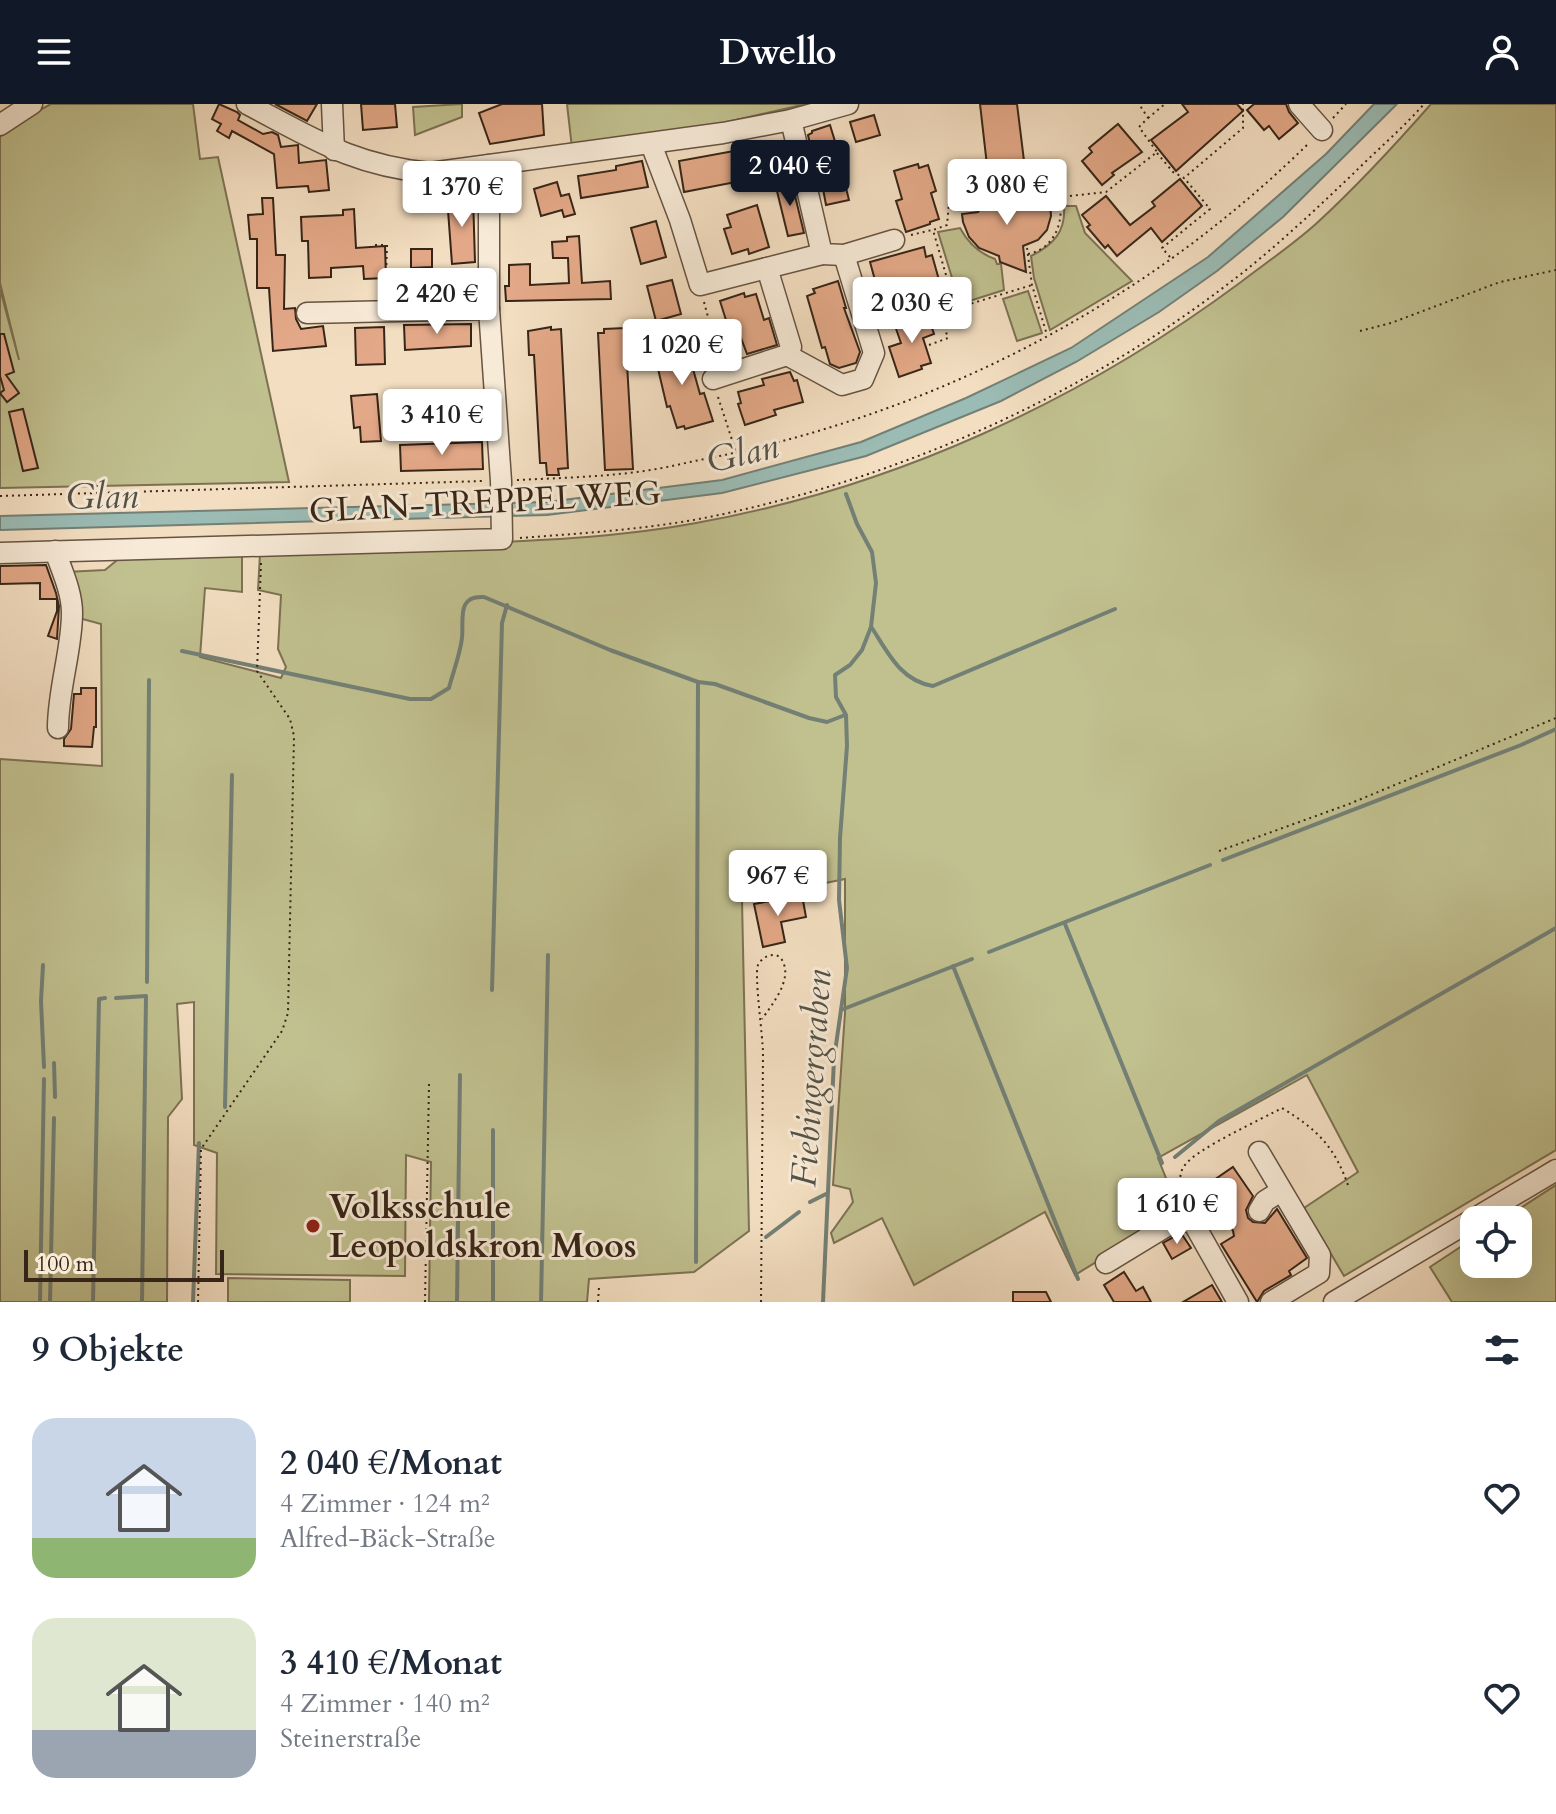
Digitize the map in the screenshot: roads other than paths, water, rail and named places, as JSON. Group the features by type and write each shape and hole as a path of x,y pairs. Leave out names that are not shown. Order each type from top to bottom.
{"street":[{"path":"0,125 32,104"},
{"path":"247,104 334,150 370,164 430,173 651,144 791,120 848,104"},
{"path":"332,104 334,150"},
{"path":"1299,104 1322,130"},
{"path":"791,120 822,254"},
{"path":"651,144 680,220 700,285 822,254 844,255 894,240"},
{"path":"307,313 489,309 489,165"},
{"path":"787,355 842,385 863,379 874,353 844,255"},
{"path":"713,379 787,355 791,347 767,268"},
{"path":"864,319 947,299"},
{"name":"GLAN-TREPPELWEG","path":"0,553 502,536 489,309"},
{"path":"55,551 69,592 72,613 58,728"},
{"path":"1259,1152 1320,1255 1319,1273 1334,1302 1556,1170"},
{"path":"1259,1211 1265,1201 1281,1191"},
{"path":"1106,1263 1180,1218 1194,1224 1238,1302"},
{"path":"1271,1302 1319,1273"}],"water":[{"path":"1374,104 1397,104 1283,217 1217,271 1159,312 1076,362 1001,401 866,456 722,493 547,515 0,530 0,516 547,502 722,480 861,442 966,398 1071,348 1208,257 1326,154"}],"waterway":[{"name":"Fiebingergraben","path":"823,1302 834,1059 847,968 839,900 846,715 836,697 835,675 850,665 862,650 871,627 876,583 872,552 846,494"},
{"path":"182,651 410,699 431,699 449,688 461,644 465,604 475,597 484,597 610,650 698,682 715,684 809,718 827,722 845,715"},
{"path":"492,990 502,623 507,605"},
{"path":"872,628 904,672 933,686 1115,609"},
{"path":"147,982 149,680"},
{"path":"696,1262 698,682"},
{"path":"1223,860 1556,729"},
{"path":"225,1107 232,775"},
{"path":"989,952 1210,865"},
{"path":"1065,924 1162,1163"},
{"path":"1175,1157 1219,1121 1556,928"},
{"path":"541,1302 548,955"},
{"path":"841,1010 972,959"},
{"path":"43,965 44,1067"},
{"path":"953,966 1078,1279"},
{"path":"116,998 146,996 142,1302"},
{"path":"93,1302 99,999 105,998"},
{"path":"54,1063 55,1097"},
{"path":"457,1302 460,1075"},
{"path":"40,1302 44,1079"},
{"path":"50,1302 54,1118"},
{"path":"493,1130 493,1302"},
{"path":"193,1302 199,1143"},
{"path":"810,1202 826,1194"},
{"path":"766,1237 799,1212"}],"place":[{"name":"Volksschule Leopoldskron Moos","path":"313,1226"}],"water label":[{"name":"Glan","path":"742,452"},
{"name":"Glan","path":"102,495"}]}
